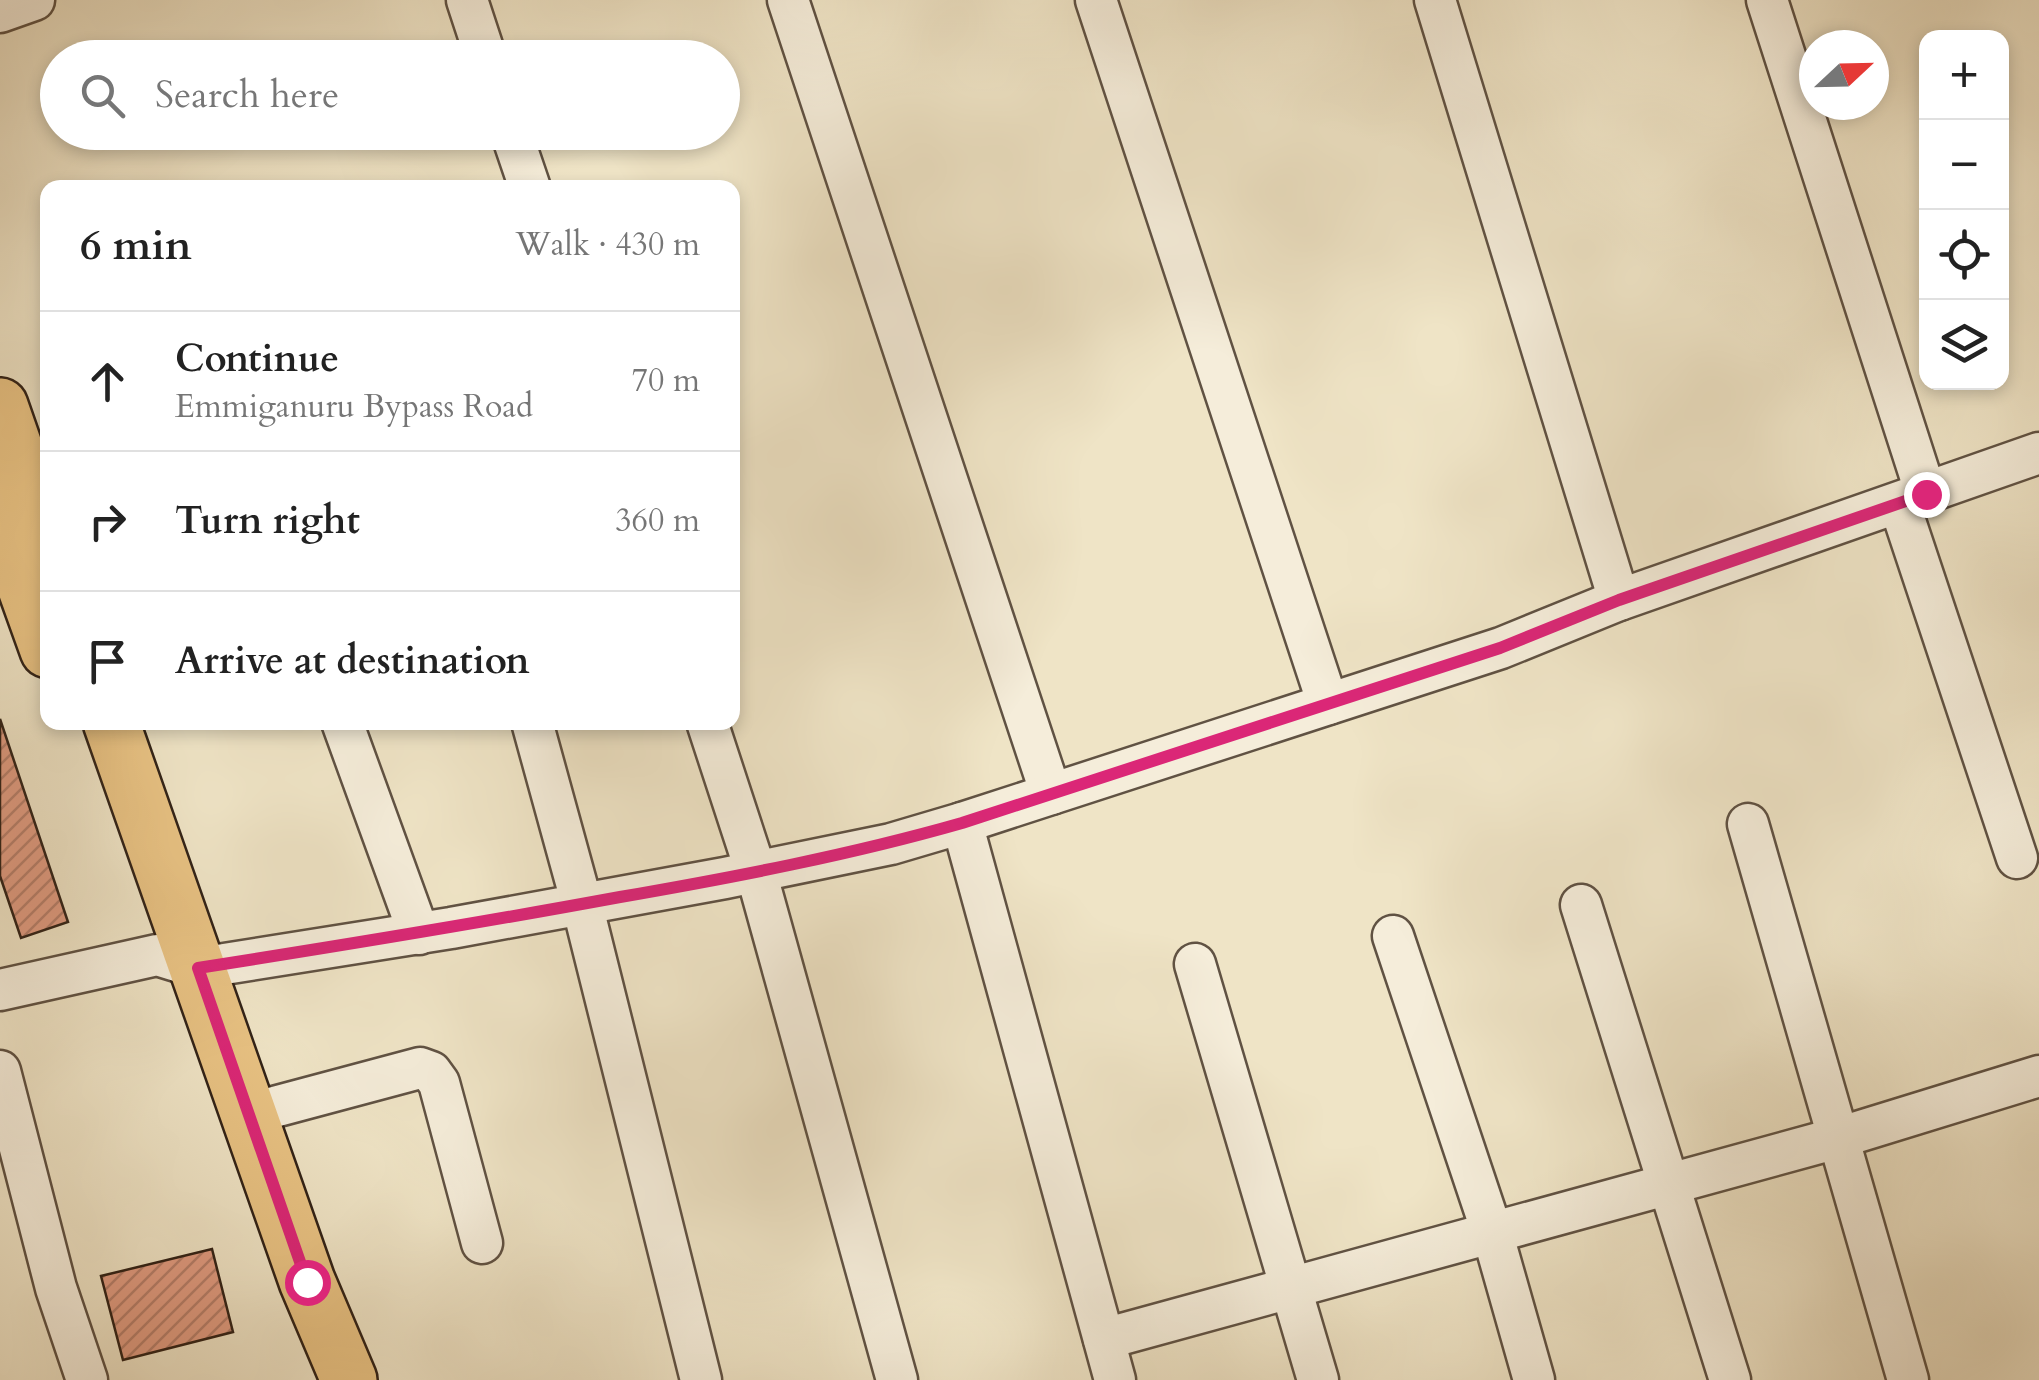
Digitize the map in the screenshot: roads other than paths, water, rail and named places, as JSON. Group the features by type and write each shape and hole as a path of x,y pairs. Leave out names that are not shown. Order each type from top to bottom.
{"main road":[{"path":"0,406 40,521"},
{"path":"0,516 40,628"},
{"path":"77,730 248,1114 307,1282 349,1380"},
{"path":"113,730 178,962 312,1380"}],"street":[{"path":"0,12 34,0"},
{"path":"467,0 480,40"},
{"path":"788,0 1050,794"},
{"path":"1096,0 1328,704"},
{"path":"1435,0 1619,600"},
{"path":"1768,0 2017,858"},
{"path":"517,150 527,180"},
{"path":"0,990 178,962 419,934 891,844 1500,648 1619,600 2039,452"},
{"path":"345,730 419,934"},
{"path":"534,730 582,904 701,1380"},
{"path":"710,730 756,872 897,1380"},
{"path":"962,823 1115,1380"},
{"path":"1748,824 1908,1380"},
{"path":"1581,905 1730,1380"},
{"path":"1393,936 1492,1232 1534,1380"},
{"path":"1196,964 1318,1380"},
{"path":"248,1114 420,1068 430,1072 440,1083 482,1243"},
{"path":"0,1072 56,1288 87,1380"},
{"path":"1104,1339 1840,1138 2039,1076"}]}
